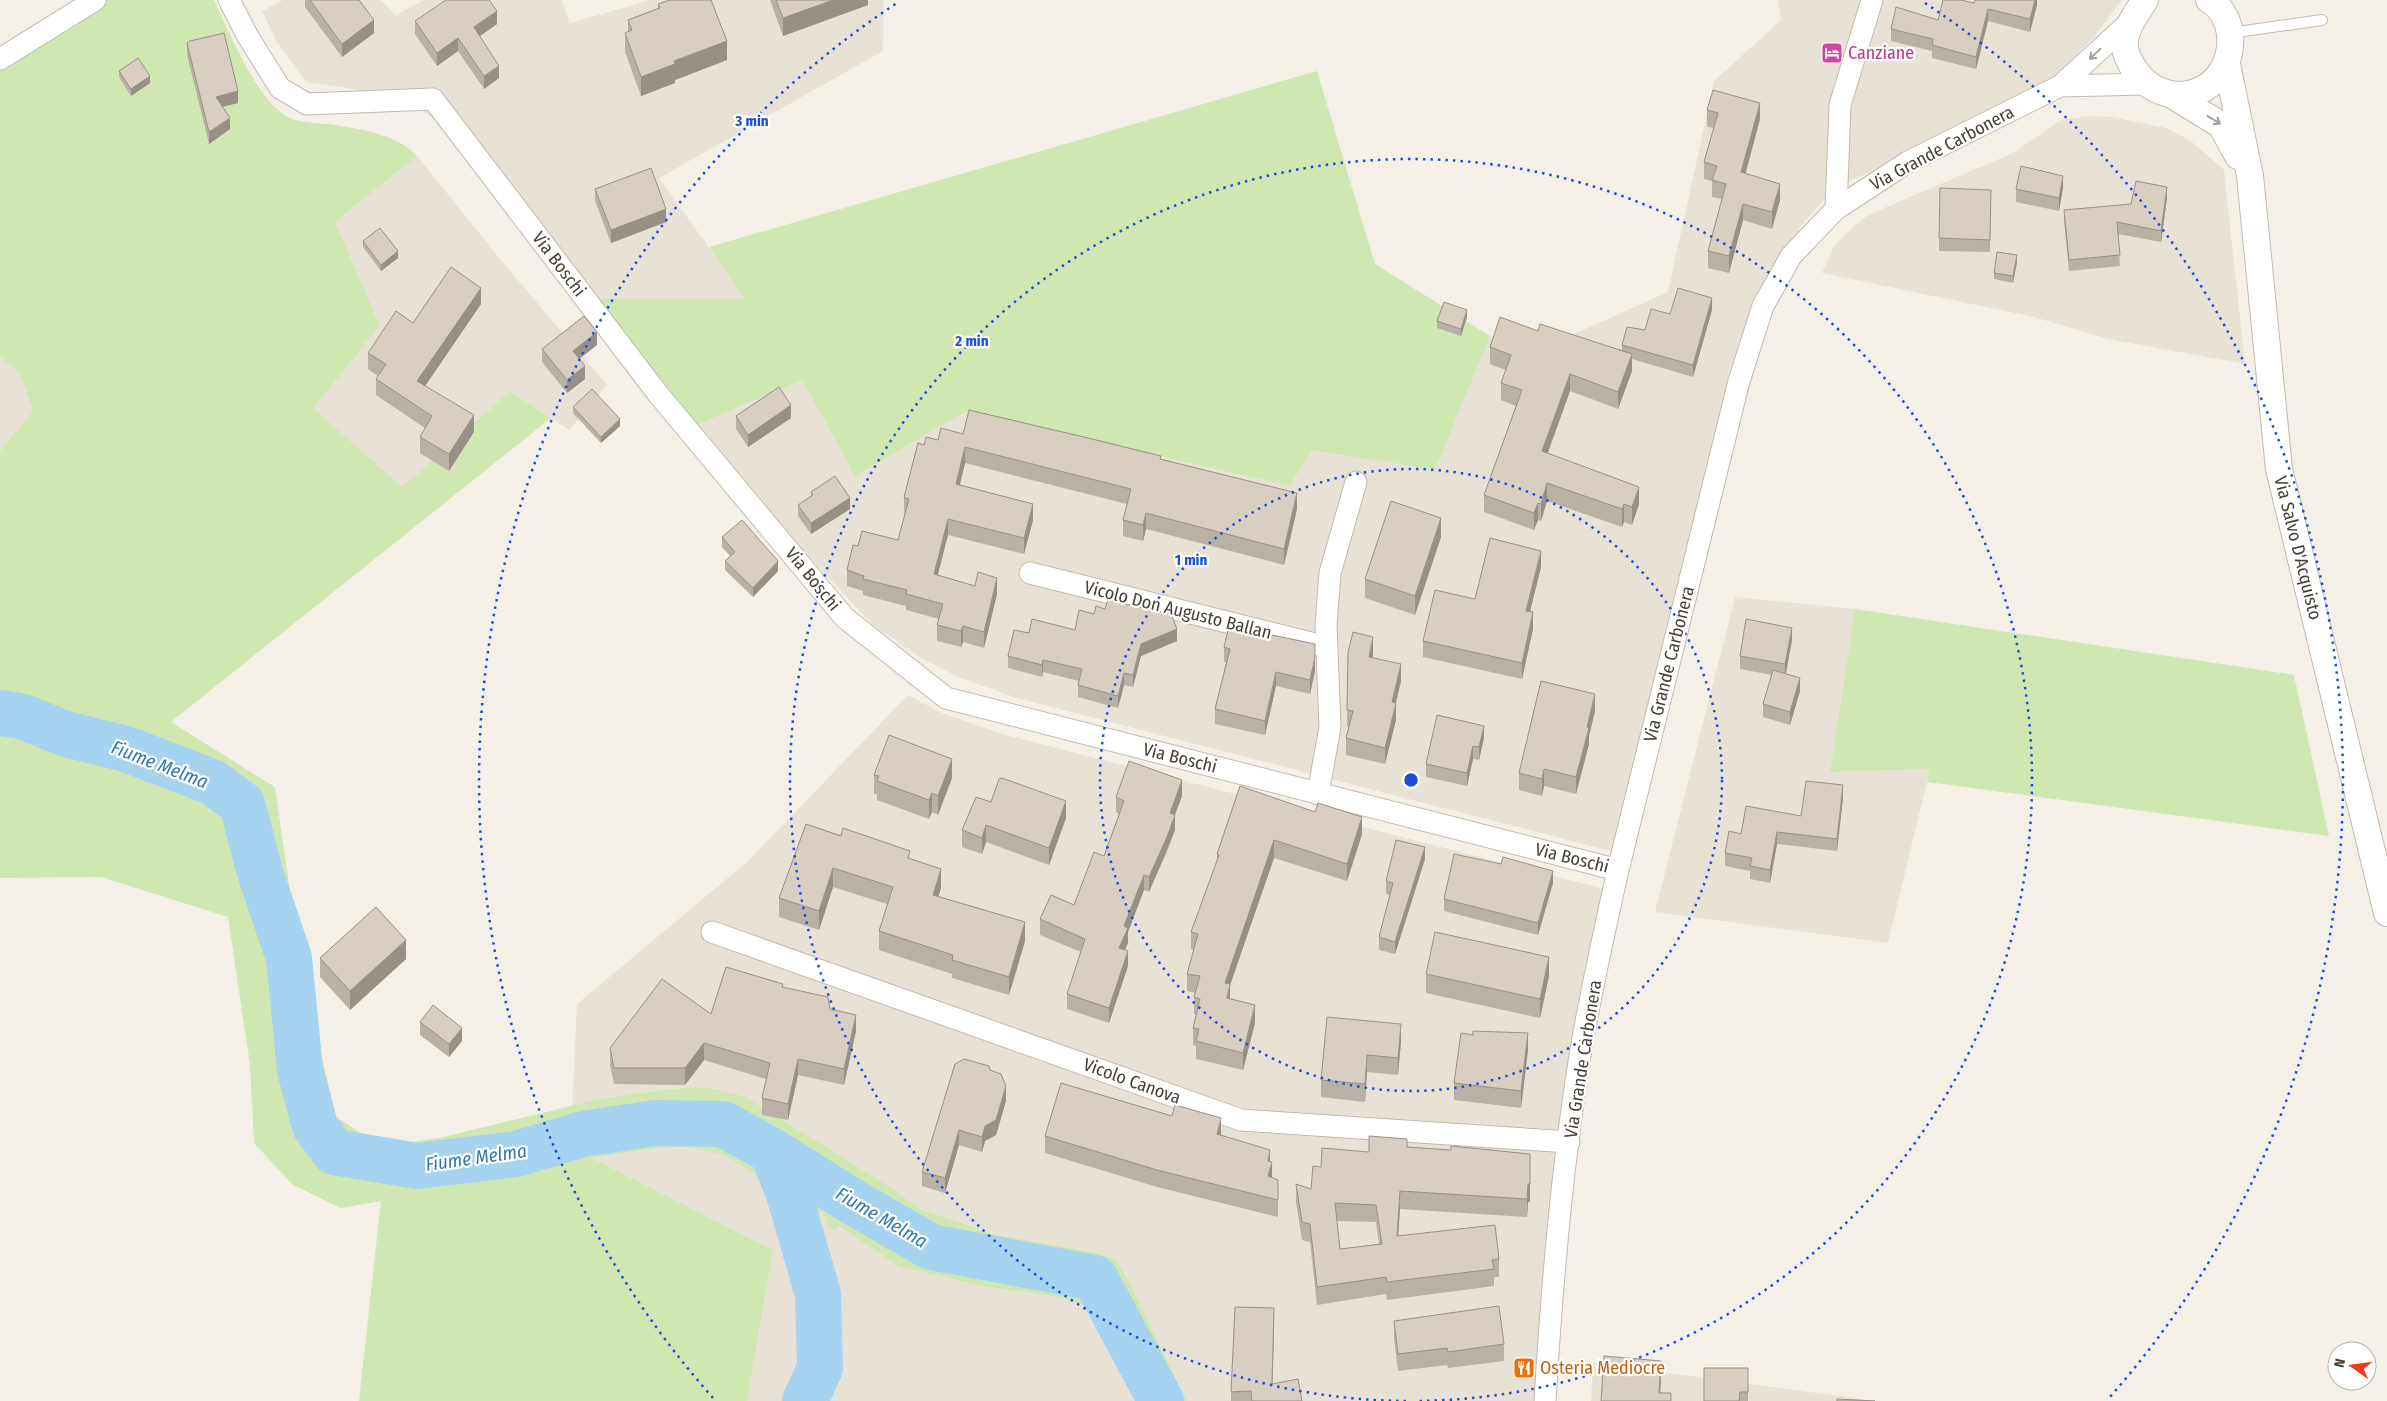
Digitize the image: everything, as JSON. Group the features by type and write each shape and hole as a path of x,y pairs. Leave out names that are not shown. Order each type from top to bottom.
{"street":[{"path":"0,59 96,0"},
{"name":"Via Boschi","path":"229,0 247,35 280,88 307,104 433,99 658,394 845,618 946,698 1618,870"},
{"path":"1836,209 1840,105 1872,0"},
{"name":"Via Salvo D'Acquisto","path":"2142,7 2125,48 2131,66 2146,84 2162,93 2172,95 2196,92 2217,79 2227,64 2231,51 2229,25 2220,9 2211,0"},
{"name":"Via Grande Carbonera","path":"1545,1401 1557,1254 1582,1044 1618,870 1739,381 1763,306 1791,256 1836,209 1908,162 2060,86 2142,7"},
{"name":"Via Salvo D'Acquisto","path":"2227,64 2250,176 2279,469 2387,913"},
{"name":"Via Grande Carbonera","path":"2060,86 2146,84"},
{"name":"Via Salvo D'Acquisto","path":"2172,95 2221,125 2250,176"},
{"path":"1318,794 1330,727 1327,647 1330,573 1356,482"},
{"name":"Vicolo Don Augusto Ballan","path":"1030,573 1327,647"},
{"name":"Vicolo Canova","path":"712,932 1241,1120 1569,1142"}],"lane":[{"path":"2230,33 2322,20"}],"shaded area":[{"path":"283,0 380,0 396,15 424,0 562,0 570,23 651,0 884,0 883,51 659,178 746,299 585,299 437,120 422,111 398,101 348,88 306,82 277,42 262,11"},
{"path":"1778,0 2122,0 2094,37 2051,80 1992,119 1847,182 1825,199 1800,227 1785,261 1720,496 1630,856 1017,698 958,677 921,658 872,624 777,523 751,488 694,426 802,380 855,476 964,412 1290,486 1312,450 1434,470 1490,336 1545,347 1668,292 1714,81 1781,20"},
{"path":"2089,116 2113,117 2166,128 2191,141 2224,170 2245,364 2108,339 2034,317 1822,273 1834,246 1868,215 2013,153 2061,120"},
{"path":"417,156 505,265 607,385 569,430 510,391 402,487 312,408 380,326 335,222"},
{"path":"0,357 20,374 33,411 0,451"},
{"path":"1735,597 1855,609 1830,772 1930,769 1888,943 1655,912"},
{"path":"908,695 942,713 1006,735 1620,893 1572,1111 1554,1401 1187,1401 1127,1277 1115,1259 1099,1253 993,1234 920,1209 886,1184 742,1095 697,1087 600,1099 572,1107 577,1004 747,862"},
{"path":"684,1147 722,1153 820,1213 827,1219 826,1225 836,1231 838,1224 898,1266 981,1286 1058,1297 1093,1308 1105,1324 1137,1401 747,1401 773,1250 591,1158 660,1148"},
{"path":"1593,1363 1876,1401 1591,1401"}],"green space":[{"path":"105,0 214,0 252,77 272,104 283,114 299,121 328,124 376,133 399,142 417,156 335,222 380,326 313,408 402,487 510,391 551,418 171,722 275,787 300,962 336,1117 381,1146 439,1138 600,1099 669,1089 696,1087 715,1089 744,1096 886,1184 920,1209 993,1234 1099,1253 1115,1259 1127,1277 1187,1401 1137,1401 1105,1324 1093,1308 1058,1297 981,1286 898,1266 838,1225 836,1231 826,1225 827,1219 820,1213 722,1154 684,1147 660,1148 592,1158 773,1250 747,1401 359,1401 381,1201 341,1208 293,1185 254,1143 250,1065 228,917 101,877 0,878 0,451 33,411 20,374 0,357 0,66"},
{"path":"1317,71 1375,264 1490,336 1435,470 1312,450 1290,486 965,412 855,476 802,380 694,426 585,299 745,299 709,247"},
{"path":"1855,609 2294,675 2329,836 1927,782 1930,769 1830,772"}],"building":[{"path":"310,0 359,0 374,20 342,44"},
{"path":"446,0 489,0 497,11 474,27 499,66 484,76 458,38 437,53 415,21"},
{"path":"670,0 711,0 727,41 674,61 675,64 641,77 625,33 632,30 628,20 660,8 658,4"},
{"path":"776,0 833,0 783,18"},
{"path":"1943,0 1961,0 1974,3 1975,0 2035,0 2030,19 1988,9 1976,57 1932,45 1933,39 1891,29 1896,7 1938,20"},
{"path":"224,33 238,91 216,97 230,118 209,132 187,43"},
{"path":"138,58 150,76 131,89 119,71"},
{"path":"1713,90 1760,103 1741,172 1780,184 1772,212 1743,204 1729,256 1708,251 1726,184 1712,180 1717,166 1704,162 1718,113 1707,110"},
{"path":"2021,166 2063,176 2059,198 2016,189"},
{"path":"651,168 666,209 611,230 595,189"},
{"path":"2136,181 2167,187 2161,231 2117,222 2120,255 2069,260 2064,210 2131,204"},
{"path":"1940,188 1991,190 1990,240 1939,238"},
{"path":"380,228 398,251 381,265 363,241"},
{"path":"1997,252 2017,255 2013,276 1994,273"},
{"path":"451,267 481,288 417,381 474,415 449,454 420,437 432,416 376,379 386,364 368,353 396,311 413,323"},
{"path":"1678,288 1712,298 1693,365 1622,345 1627,327 1645,330 1651,309 1670,314"},
{"path":"1444,302 1467,310 1461,329 1437,321"},
{"path":"584,316 597,332 573,351 585,366 567,380 542,349"},
{"path":"1500,317 1538,331 1540,324 1632,354 1618,392 1570,374 1542,451 1639,487 1632,507 1624,504 1622,509 1547,483 1541,504 1538,503 1534,513 1484,495 1522,390 1501,383 1511,355 1490,347"},
{"path":"779,387 791,405 748,435 736,416"},
{"path":"592,389 620,419 601,437 573,407"},
{"path":"969,410 1161,456 1160,459 1297,493 1284,549 1146,513 1143,525 1123,520 1131,489 965,447 956,484 1033,504 1024,538 948,519 934,574 975,586 978,572 997,578 984,632 963,626 961,631 937,625 943,604 906,594 907,590 863,579 864,576 847,570 853,545 858,546 862,531 898,540 909,499 904,497 918,443 924,445 926,437 938,440 941,428 963,434"},
{"path":"835,476 850,498 811,523 798,505 813,495 811,492"},
{"path":"1391,501 1441,518 1415,596 1365,579"},
{"path":"742,520 778,561 753,588 725,561 735,552 722,537"},
{"path":"1490,538 1541,551 1526,611 1533,612 1522,663 1423,641 1435,590 1475,599"},
{"path":"1108,600 1171,614 1177,629 1141,644 1133,675 1124,673 1118,696 1078,685 1082,669 1043,660 1042,665 1008,656 1014,630 1029,633 1032,619 1075,630 1079,610 1094,614 1096,606 1105,609"},
{"path":"1746,619 1792,628 1785,664 1740,656"},
{"path":"1229,626 1315,644 1315,657 1310,680 1276,672 1265,721 1215,709 1230,649 1224,647"},
{"path":"1353,632 1373,637 1369,657 1401,664 1392,702 1396,703 1385,748 1346,738 1353,711 1347,710 1348,652"},
{"path":"1773,670 1800,678 1790,712 1763,704"},
{"path":"1541,681 1595,694 1587,727 1589,728 1576,777 1544,769 1542,779 1519,773"},
{"path":"1437,715 1484,726 1479,747 1473,746 1467,773 1426,764"},
{"path":"889,735 952,759 938,796 932,793 929,800 877,781 879,776 874,775"},
{"path":"1129,761 1182,780 1170,813 1175,815 1167,837 1149,877 1144,875 1124,926 1128,928 1119,948 1128,951 1109,1008 1067,994 1085,939 1040,919 1051,895 1074,905 1094,852 1104,856 1124,801 1116,797"},
{"path":"1002,778 1066,801 1049,848 986,825 982,838 962,830 976,797 991,802 999,779"},
{"path":"1806,781 1843,785 1837,839 1777,832 1770,870 1750,866 1752,858 1725,853 1729,831 1741,834 1746,806 1801,816"},
{"path":"1240,786 1315,812 1318,803 1362,817 1347,864 1274,840 1225,983 1230,984 1227,998 1255,1005 1243,1053 1196,1041 1199,1029 1193,1028 1200,999 1194,997 1200,976 1187,974 1198,934 1191,932 1219,855 1217,854"},
{"path":"806,824 841,836 843,828 910,851 908,858 941,869 933,895 1025,922 1009,977 952,960 953,955 879,931 893,887 833,868 819,911 779,898"},
{"path":"1396,840 1425,847 1395,942 1379,937 1393,883 1386,881"},
{"path":"1454,854 1501,864 1503,857 1553,871 1538,923 1444,899"},
{"path":"376,907 406,940 350,991 320,958"},
{"path":"1435,932 1549,957 1540,999 1426,974"},
{"path":"726,967 783,984 782,987 828,997 830,1009 856,1015 844,1069 798,1059 788,1104 762,1098 770,1063 704,1043 685,1068 614,1068 610,1048 662,979 711,1014"},
{"path":"433,1005 462,1028 449,1044 420,1022"},
{"path":"1327,1017 1401,1024 1398,1058 1367,1055 1365,1084 1321,1080"},
{"path":"1473,1031 1528,1033 1521,1091 1454,1083 1461,1033 1473,1035"},
{"path":"964,1059 989,1066 990,1070 1001,1074 1006,1086 996,1120 985,1126 982,1137 959,1130 945,1178 922,1172 955,1064"},
{"path":"1061,1083 1172,1116 1175,1105 1221,1118 1217,1134 1270,1150 1268,1161 1272,1162 1268,1176 1278,1180 1278,1200 1157,1170 1045,1136"},
{"path":"1369,1136 1407,1139 1407,1147 1451,1150 1451,1146 1530,1154 1530,1184 1528,1184 1527,1199 1400,1191 1397,1236 1495,1225 1499,1259 1492,1260 1494,1269 1387,1282 1386,1277 1317,1287 1310,1224 1302,1222 1296,1184 1311,1189 1313,1166 1321,1167 1322,1148 1369,1152","holes":["1335,1203 1376,1205 1382,1244 1340,1249"]},
{"path":"1499,1306 1504,1344 1448,1352 1447,1348 1398,1354 1394,1321"},
{"path":"1235,1307 1274,1308 1272,1384 1298,1379 1302,1401 1252,1401 1251,1391 1231,1392"},
{"path":"1604,1356 1661,1361 1659,1393 1671,1393 1671,1401 1601,1401"},
{"path":"1704,1368 1748,1368 1748,1392 1740,1392 1739,1401 1704,1401"},
{"path":"1837,1399 1875,1401 1837,1401"}],"waterway":[{"name":"Fiume Melma","path":"0,713 21,716 66,734 126,749 212,782 242,804 261,876 289,958 300,1070 315,1126 334,1152 417,1166 516,1154 583,1134 655,1123 723,1124 772,1151 853,1202 931,1247 1095,1278 1161,1401"},
{"path":"772,1151 789,1194 818,1294 820,1368 805,1401"}],"place":[{"name":"Canziane","path":"1832,53"},
{"name":"Osteria Mediocre","path":"1524,1368"}]}
